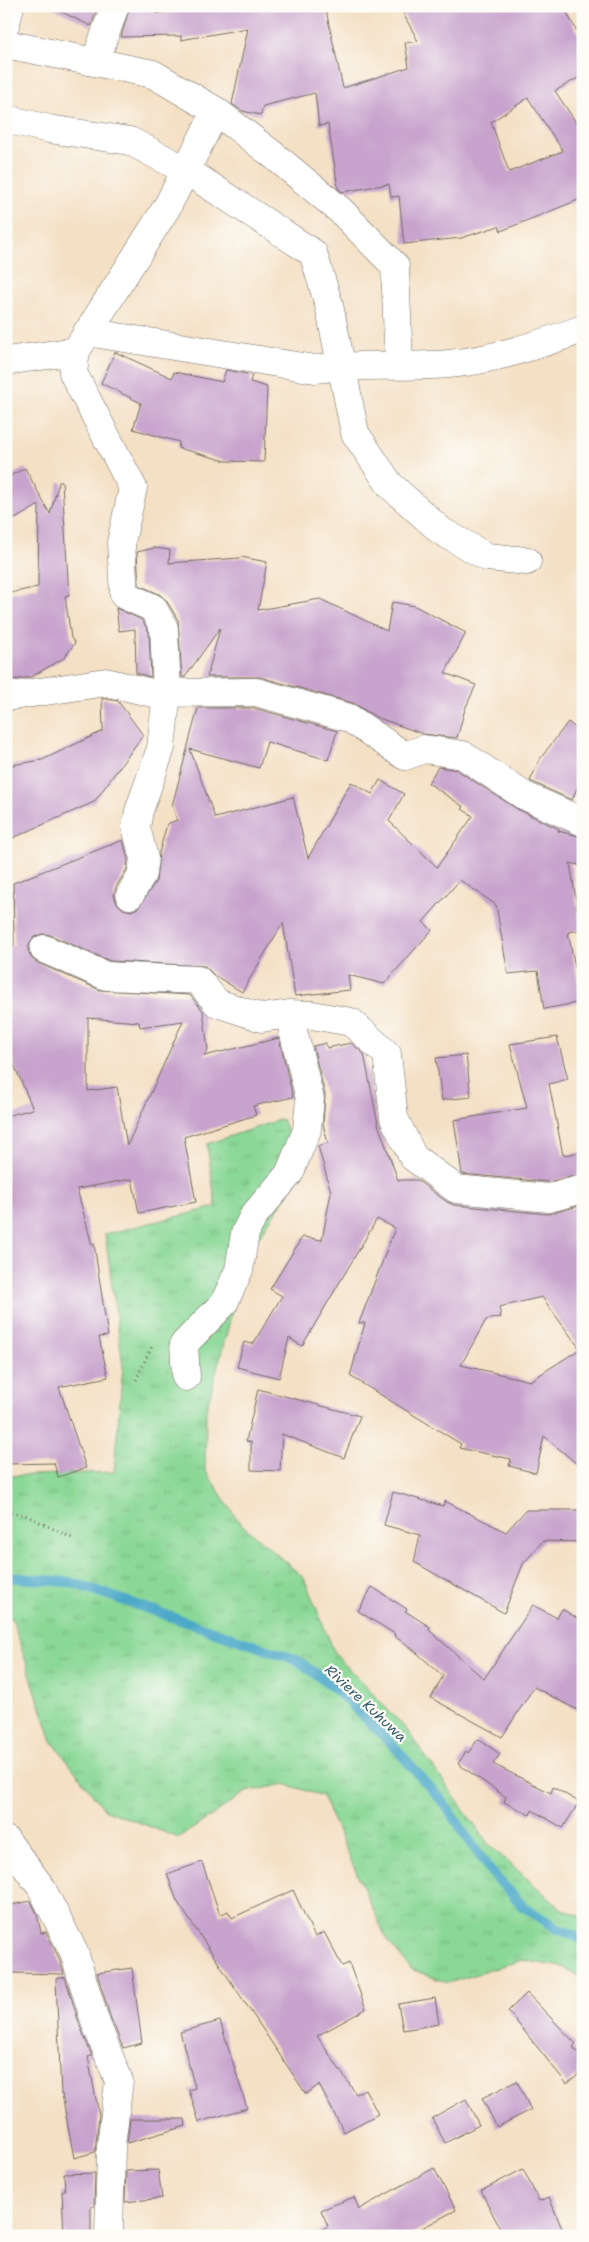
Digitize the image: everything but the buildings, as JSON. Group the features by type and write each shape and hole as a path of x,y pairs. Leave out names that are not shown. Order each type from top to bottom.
{"street":[{"path":"6,22 10,6"},
{"path":"95,62 116,6"},
{"path":"6,44 153,74 216,112 272,154 341,211 395,266 399,365"},
{"path":"130,895 142,874 144,858 136,827 139,811 161,748 167,692 164,628 153,608 124,596 121,542 133,488 73,373 82,341 167,206 216,112"},
{"path":"6,120 49,129 130,141 186,171 313,253 329,305 355,433 390,485 441,531 487,557 527,561"},
{"path":"6,361 82,341 315,369 340,366 450,364 513,352 583,329"},
{"path":"6,697 106,682 152,692 256,692 349,718 405,756 424,749 463,755 522,795 583,822"},
{"path":"44,949 106,976 198,980 217,1002 262,1018 289,1014 312,1015 351,1022 387,1054 394,1118 413,1157 456,1189 549,1198 583,1189"},
{"path":"186,1377 184,1344 224,1303 239,1270 245,1233 254,1215 289,1174 307,1130 310,1099 289,1014"},
{"path":"6,1840 41,1887 74,1952 95,2021 119,2081 111,2146 108,2205 109,2236"}],"path":[{"path":"6,1512 25,1515 72,1538"}],"green space":[{"path":"282,1119 303,1171 248,1253 206,1410 205,1470 239,1522 304,1578 335,1654 406,1729 488,1844 560,1908 583,1917 583,1980 563,1967 522,1960 448,1983 411,1969 387,1940 322,1796 285,1784 246,1792 179,1838 104,1809 52,1741 12,1619 6,1617 6,1476 114,1472 123,1366 105,1234 216,1207 207,1144"}],"waterway":[{"name":"Riviere Kuhuwa","path":"6,1577 70,1582 297,1660 332,1686 391,1743 442,1801 491,1872 523,1906 558,1929 583,1939"}]}
